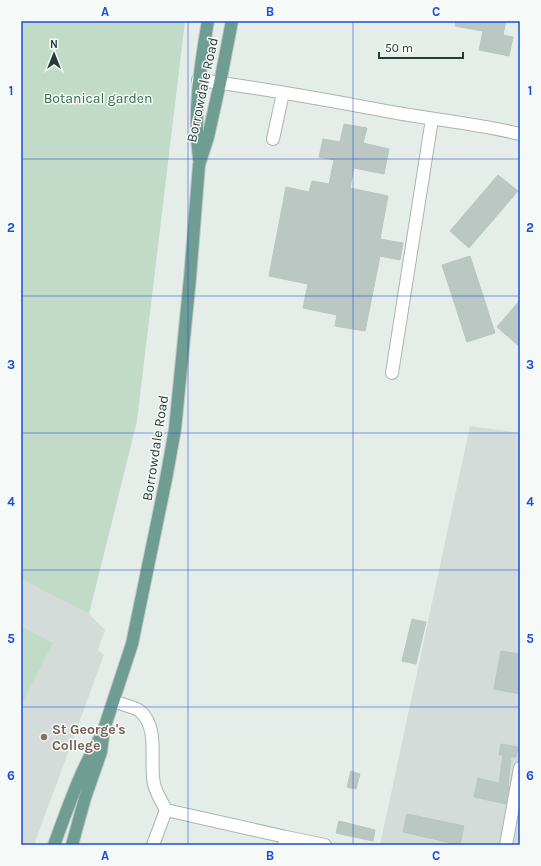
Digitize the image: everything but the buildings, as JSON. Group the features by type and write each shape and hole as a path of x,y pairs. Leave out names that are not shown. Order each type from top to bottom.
{"main road":[{"name":"Borrowdale Road","path":"200,164 196,138 198,80 208,21"},
{"name":"Borrowdale Road","path":"54,845 77,782 90,753 104,729 132,644 175,429 200,164 208,137 232,21"},
{"name":"Borrowdale Road","path":"72,845 85,798 101,752 104,729"}],"street":[{"path":"198,80 220,82 432,119 477,124 520,134"},
{"path":"273,139 283,93"},
{"path":"392,373 432,119"},
{"path":"114,701 139,710 150,724 154,786 166,810 153,845"},
{"path":"506,845 520,768"},
{"path":"166,810 285,841 325,845"}],"shaded area":[{"path":"470,426 520,433 520,845 380,845"},
{"name":"St George's College","path":"21,579 89,614 105,630 98,650 104,655 34,845 21,845"}],"green space":[{"name":"Botanical garden","path":"21,21 185,21 137,421 89,614 21,579"},
{"path":"21,626 53,643 21,705"}],"place":[{"name":"St George's College","path":"44,737"}]}
